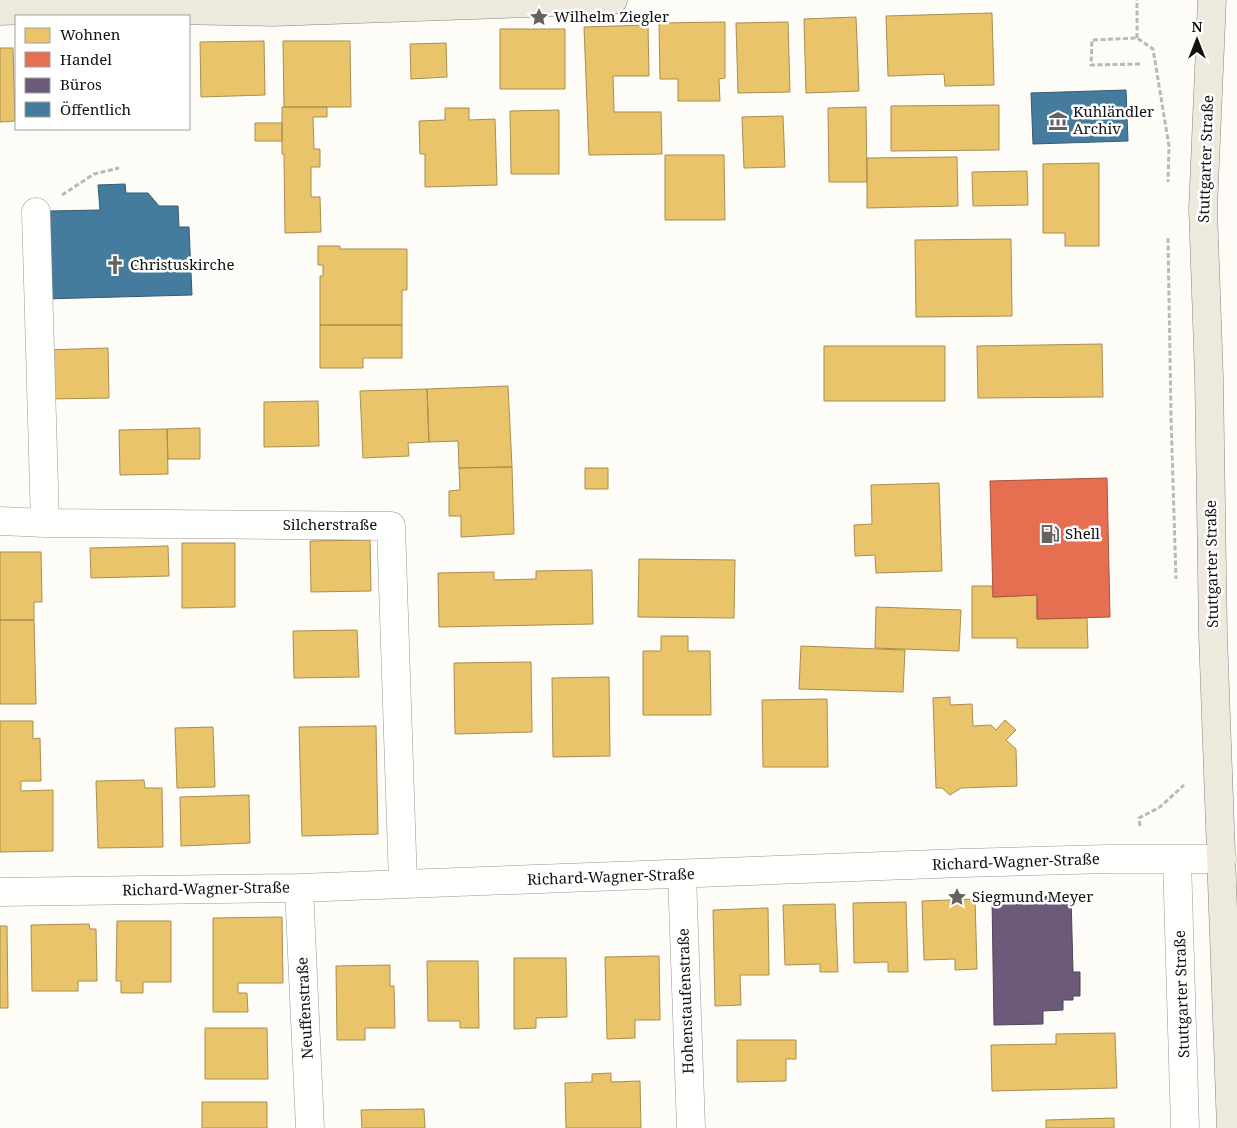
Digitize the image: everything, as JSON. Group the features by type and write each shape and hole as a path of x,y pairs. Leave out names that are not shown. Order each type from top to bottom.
{"main road":[{"path":"88,8 114,0"},
{"path":"0,11 88,8 272,12 614,0"},
{"name":"Stuttgarter Straße","path":"1212,0 1203,209 1209,387 1213,644 1230,859 1231,1128"}],"street":[{"path":"36,212 45,523"},
{"name":"Silcherstraße","path":"0,521 391,526 403,884"},
{"name":"Richard-Wagner-Straße","path":"0,892 299,888 962,863 1230,859"},
{"name":"Stuttgarter Straße","path":"1178,860 1185,1128"},
{"name":"Hohenstaufenstraße","path":"682,874 691,1128"},
{"name":"Neuffenstraße","path":"299,888 310,1128"}],"path":[{"path":"1137,0 1137,38"},
{"path":"1140,64 1091,65 1092,40 1137,38 1153,49 1169,146 1168,184"},
{"path":"94,174 119,168"},
{"path":"1168,232 1171,416 1177,588"},
{"path":"1141,860 1140,818 1160,807 1184,786 1184,776"}],"building: Wohnen":[{"path":"992,13 994,85 945,86 944,74 888,76 886,16"},
{"path":"856,17 859,91 806,93 804,19"},
{"path":"725,22 725,78 719,79 720,101 678,101 678,79 660,79 659,23"},
{"path":"788,22 790,92 738,93 736,23"},
{"path":"648,25 649,76 613,76 614,112 661,112 662,154 589,155 584,27"},
{"path":"500,29 565,29 565,89 500,89"},
{"path":"264,41 265,95 201,97 200,42"},
{"path":"283,41 350,41 351,107 284,107"},
{"path":"446,43 447,77 411,79 410,44"},
{"path":"0,48 13,48 15,121 0,122"},
{"path":"999,105 999,150 891,151 891,106"},
{"path":"282,107 327,107 327,117 313,117 314,149 320,149 320,167 311,167 311,197 320,197 321,232 285,233"},
{"path":"866,107 867,182 829,182 828,108"},
{"path":"445,108 469,108 469,120 495,119 497,185 425,187 425,154 420,154 419,121 445,120"},
{"path":"559,110 559,174 511,174 510,111"},
{"path":"783,116 785,167 744,168 742,117"},
{"path":"255,123 282,123 282,141 255,141"},
{"path":"665,155 724,155 725,220 665,220"},
{"path":"957,157 958,206 867,208 867,158"},
{"path":"1099,163 1099,246 1065,246 1065,233 1043,233 1043,164"},
{"path":"1027,171 1028,205 973,206 972,172"},
{"path":"1011,239 1012,316 916,317 915,240"},
{"path":"318,246 340,246 340,249 407,249 407,290 402,290 402,325 320,325 320,276 323,276 323,265 318,265"},
{"path":"320,325 402,325 402,358 363,358 363,368 320,368"},
{"path":"1102,344 1103,397 978,398 977,346"},
{"path":"824,346 945,346 945,401 824,401"},
{"path":"108,348 109,398 47,399 46,350"},
{"path":"508,386 512,467 459,468 458,441 429,442 427,389"},
{"path":"427,389 429,442 408,443 409,456 363,458 360,391"},
{"path":"318,401 319,446 264,447 264,402"},
{"path":"200,428 200,459 168,459 167,429"},
{"path":"167,429 168,474 120,475 119,430"},
{"path":"512,467 514,534 461,537 461,516 449,516 449,491 460,490 459,468"},
{"path":"585,468 608,468 608,489 585,489"},
{"path":"939,483 942,571 876,573 875,555 855,556 854,525 872,524 871,485"},
{"path":"370,540 371,591 311,592 310,541"},
{"path":"182,543 235,543 235,607 182,608"},
{"path":"168,546 169,576 91,578 90,548"},
{"path":"0,552 41,552 42,602 34,602 34,620 0,620"},
{"path":"639,559 735,560 734,618 638,617"},
{"path":"592,570 593,624 439,627 438,573 494,572 494,580 536,579 536,571"},
{"path":"972,586 992,586 993,597 1037,595 1037,619 1087,618 1088,648 1017,648 1017,638 972,638"},
{"path":"876,607 961,610 959,651 875,648"},
{"path":"0,620 34,620 36,704 0,704"},
{"path":"357,630 359,677 294,678 293,631"},
{"path":"661,636 688,636 688,651 710,651 711,715 643,715 643,651 661,651"},
{"path":"801,646 905,650 903,692 799,689"},
{"path":"531,662 532,732 455,734 454,663"},
{"path":"609,677 610,756 553,757 552,678"},
{"path":"950,697 950,705 972,704 973,726 991,725 996,730 1005,720 1016,730 1006,740 1016,749 1017,786 961,788 950,795 942,788 936,788 933,698"},
{"path":"827,699 828,767 763,767 762,700"},
{"path":"0,721 33,721 33,739 40,738 41,781 21,781 21,791 53,790 53,851 0,852"},
{"path":"376,726 378,834 302,836 299,727"},
{"path":"213,727 215,787 177,788 175,728"},
{"path":"144,780 145,788 162,788 163,847 98,848 96,781"},
{"path":"249,795 250,843 181,846 180,797"},
{"path":"975,899 977,969 955,970 955,959 924,960 922,901"},
{"path":"906,902 908,972 888,972 888,962 854,963 853,903"},
{"path":"835,904 838,972 820,972 820,964 785,965 783,905"},
{"path":"768,908 769,975 740,975 741,1005 715,1006 713,910"},
{"path":"282,917 283,983 238,983 238,993 247,993 248,1012 213,1012 213,918"},
{"path":"117,921 171,921 171,982 143,982 143,993 121,993 121,981 116,981"},
{"path":"89,924 90,929 96,929 97,981 78,981 78,991 32,991 31,925"},
{"path":"0,926 7,926 8,1008 0,1008"},
{"path":"659,956 660,1020 635,1020 635,1038 607,1039 605,957"},
{"path":"514,958 566,958 567,1017 536,1018 536,1028 514,1029"},
{"path":"427,961 478,961 479,1028 460,1028 460,1021 428,1021"},
{"path":"390,965 390,986 394,986 395,1028 365,1028 365,1040 337,1040 336,966"},
{"path":"205,1028 267,1028 268,1079 205,1079"},
{"path":"1115,1033 1117,1088 992,1091 991,1045 1056,1044 1056,1034"},
{"path":"737,1040 796,1040 796,1059 786,1059 786,1081 737,1082"},
{"path":"611,1073 611,1082 640,1081 641,1128 566,1128 565,1083 592,1082 592,1074"},
{"path":"202,1102 267,1102 267,1128 202,1128"},
{"path":"424,1109 425,1128 362,1128 361,1110"},
{"path":"1114,1118 1114,1128 1046,1128 1046,1120"}],"building: Handel":[{"name":"Shell","path":"1107,478 1110,617 1037,619 1037,595 993,597 990,481"}],"building: Büros":[{"path":"1071,896 1073,972 1080,972 1080,996 1073,996 1073,1000 1063,1000 1063,1010 1043,1011 1043,1024 994,1025 992,897"}],"building: Öffentlich":[{"path":"1126,90 1128,141 1033,144 1031,93"},
{"name":"Christuskirche","path":"125,184 126,193 148,193 159,206 178,206 179,227 189,227 192,295 42,299 49,211 100,210 98,185"}],"place":[{"name":"Wilhelm Ziegler","path":"539,17"},
{"name":"Kuhländler Archiv","path":"1058,121"},
{"name":"Christuskirche","path":"115,265"},
{"name":"Shell","path":"1050,534"},
{"name":"Siegmund Meyer","path":"957,897"}]}
